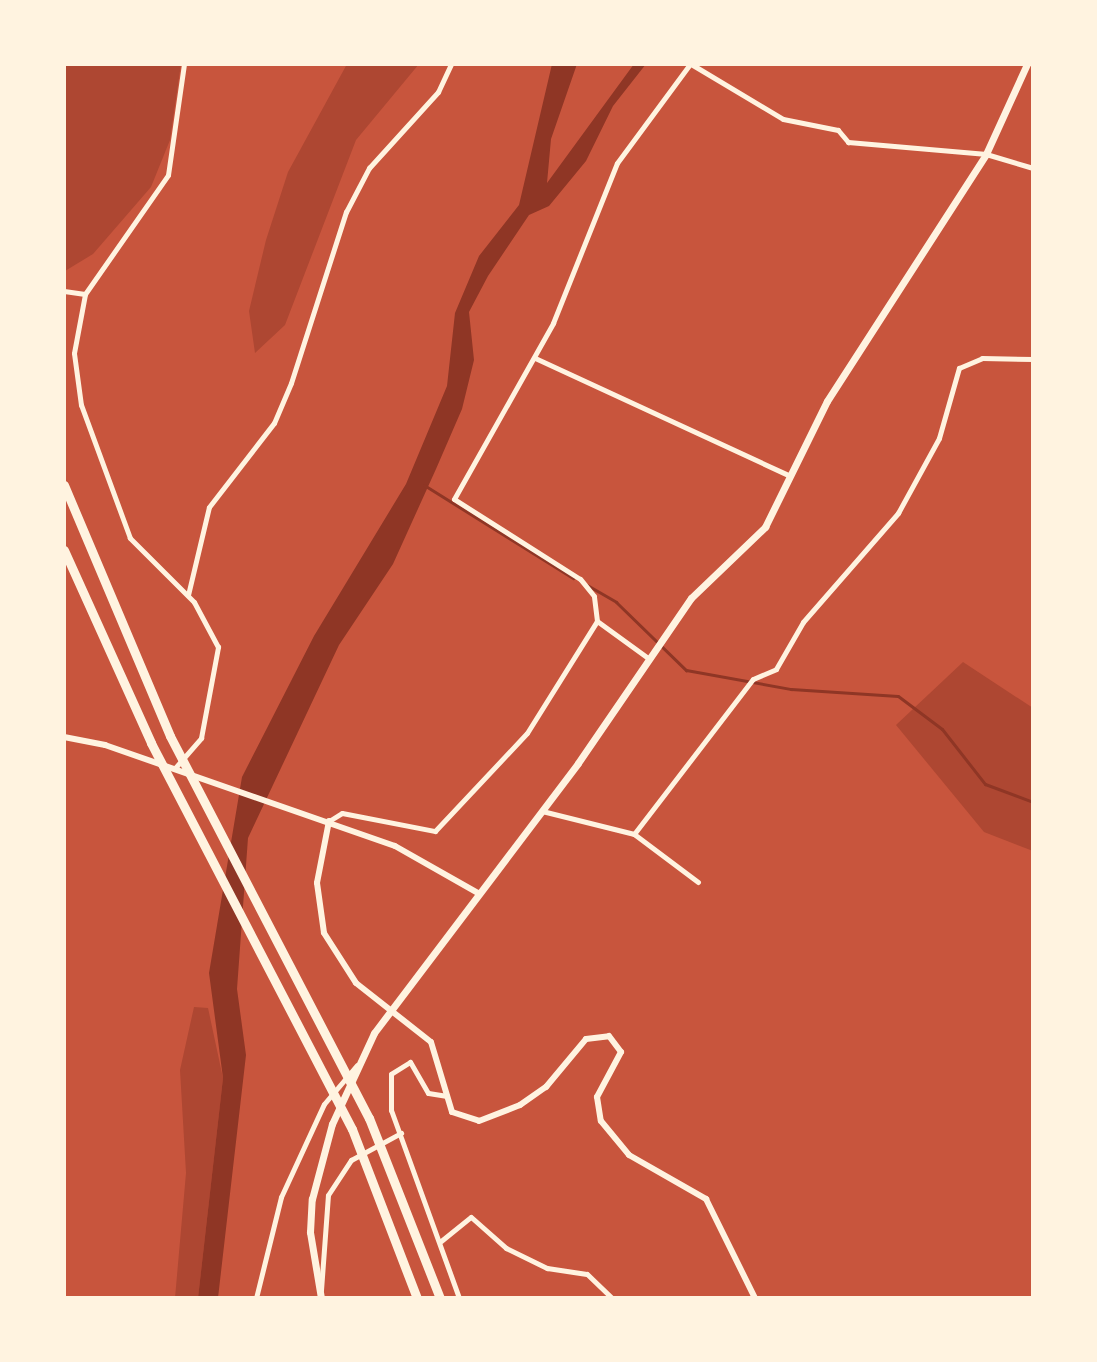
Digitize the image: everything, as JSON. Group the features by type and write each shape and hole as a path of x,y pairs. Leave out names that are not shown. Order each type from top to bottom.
{"highway":[{"path":"64,485 140,672 391,1170 440,1298"},
{"path":"64,550 120,679 377,1190 417,1298"}],"main road":[{"path":"321,1296 312,1199 326,1141 359,1063 389,1010 541,811 704,581 765,527 827,401 986,154 1027,64"}],"street":[{"path":"175,768 201,738 219,652 188,595 130,538 86,420 74,366 85,294 168,175 184,64"},
{"path":"188,595 209,507 274,423 291,383 346,212 369,168 438,92 451,64"},
{"path":"755,1298 706,1199 629,1155 601,1121 597,1097 621,1052 609,1036 586,1039 542,1092 485,1120 457,1116 447,1096 431,1042 346,972 324,933 317,883 329,821 342,813 435,831 527,733 597,621 594,596 580,579 454,499 535,358 617,163 690,64 783,119 838,130 848,142 986,154 1033,168"},
{"path":"64,291 85,294"},
{"path":"535,358 791,476"},
{"path":"634,834 749,688 752,680 776,669 803,622 898,513 939,438 959,368 982,358 1033,359"},
{"path":"597,621 648,658"},
{"path":"64,737 175,768 329,821 409,852 478,893"},
{"path":"541,811 634,834 698,882"},
{"path":"256,1298 281,1197 324,1104 359,1063"},
{"path":"447,1096 424,1089 414,1064 398,1063 388,1091 459,1298"},
{"path":"321,1296 328,1195 351,1160 401,1133"},
{"path":"441,1241 471,1217 506,1248 547,1268 587,1274 612,1298"}],"shaded area":[{"path":"64,64 181,64 170,140 151,187 93,254 65,271"},
{"path":"347,64 419,64 356,140 285,325 255,353 249,311 266,240 288,172"},
{"path":"552,64 577,64 551,139 547,183 634,64 646,64 613,106 586,161 549,206 529,215 488,276 469,312 474,360 462,409 393,564 339,645 248,838 237,989 246,1055 218,1298 198,1298 223,1078 209,973 242,777 314,636 406,484 447,386 455,313 479,256 519,205"},
{"path":"963,662 1033,708 1033,851 984,832 896,725"},
{"path":"194,1007 208,1008 223,1078 198,1298 175,1298 186,1173 180,1070"}],"waterway":[{"path":"424,485 573,578"},
{"path":"587,585 616,602 686,670 791,689 898,696 942,729 985,784 1033,802"}]}
